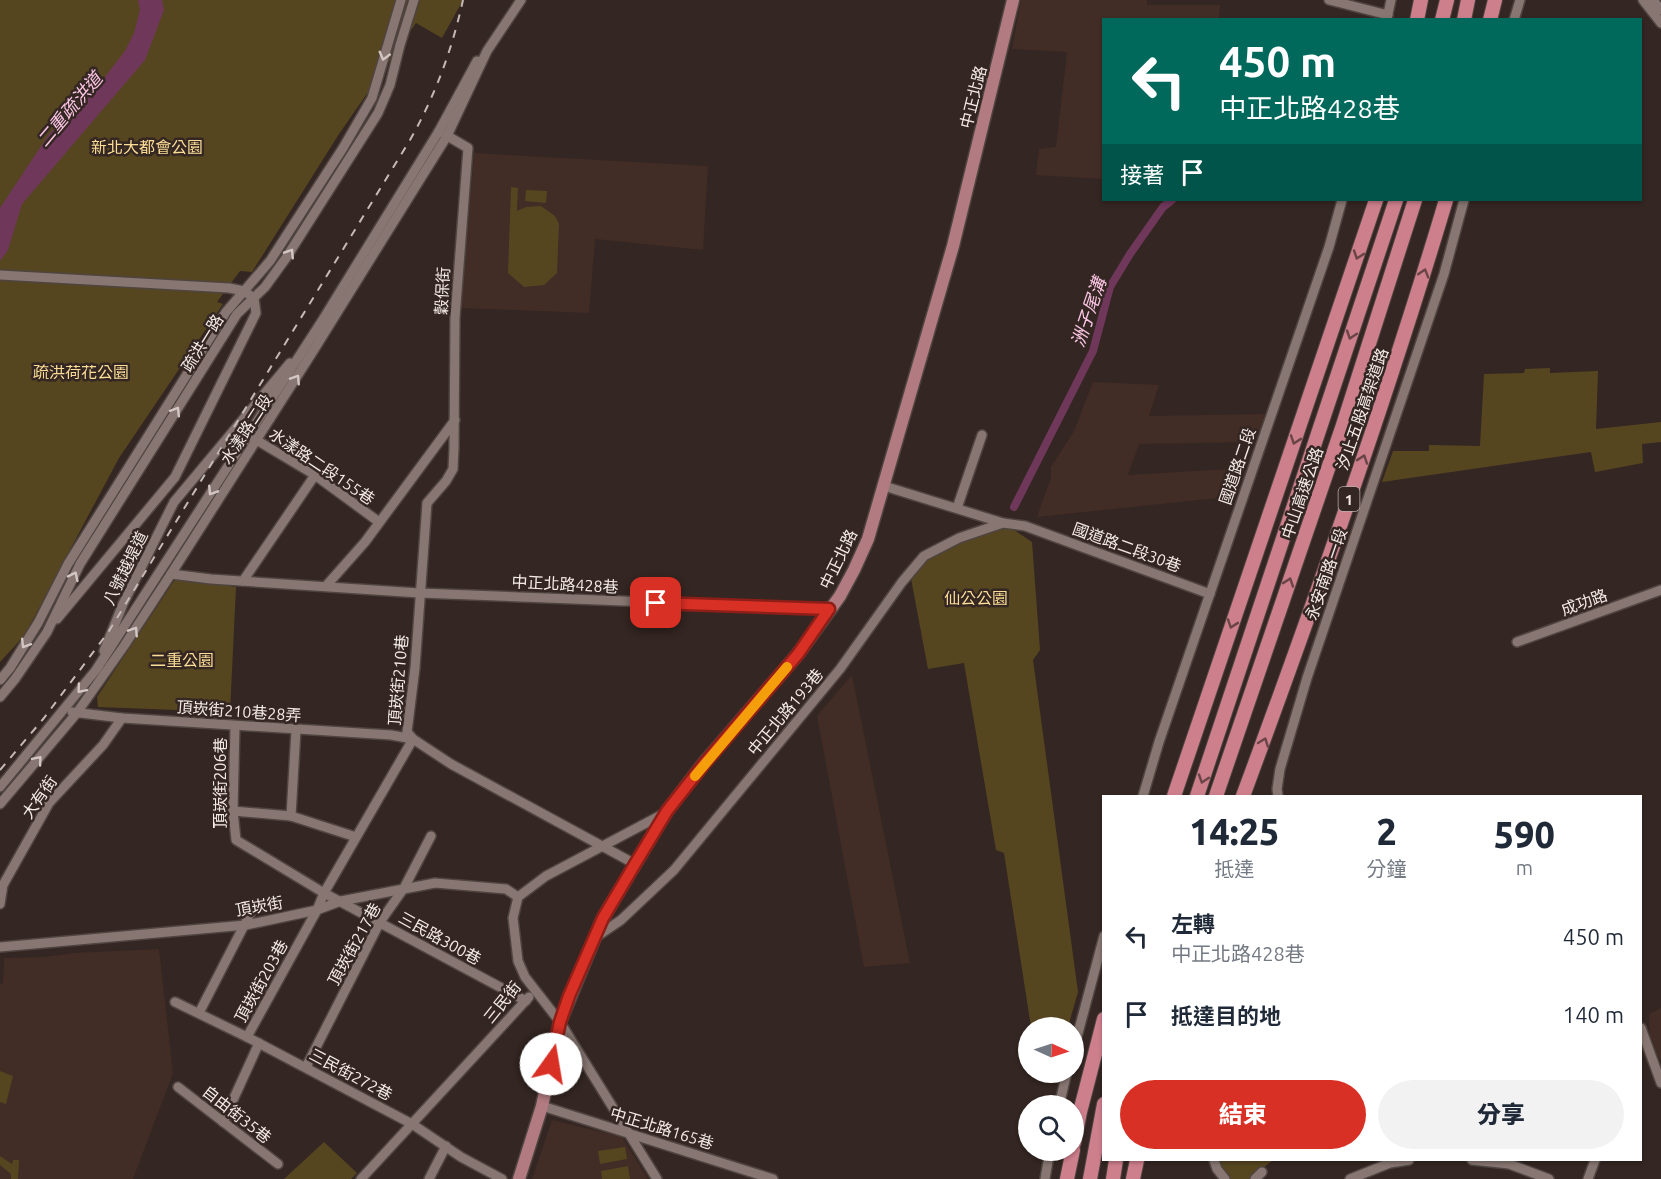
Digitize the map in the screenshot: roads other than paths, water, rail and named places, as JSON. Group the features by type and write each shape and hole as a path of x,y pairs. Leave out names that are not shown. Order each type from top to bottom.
{"highway":[{"path":"1417,18 1421,0"},
{"path":"1442,18 1447,0"},
{"path":"1464,18 1467,0"},
{"path":"1490,18 1495,0"},
{"path":"1174,795 1376,201"},
{"name":"中山高速公路","path":"1197,795 1396,201"},
{"name":"中山高速公路","path":"1216,795 1343,425 1415,201"},
{"name":"汐止五股高架道路","path":"1244,795 1308,620 1411,317 1446,201"},
{"path":"1084,1096 1102,1027"},
{"path":"1090,1179 1102,1115"},
{"path":"1067,1179 1070,1161"},
{"path":"1113,1179 1116,1161"},
{"path":"1133,1179 1137,1161"}],"main road":[{"name":"中正北路","path":"519,1179 542,1106 560,1022 603,918 667,811 798,654 840,596 868,538 952,246 1013,0"}],"street":[{"name":"疏洪一路","path":"0,680 38,623 68,564 226,312 270,261 343,148 372,98 401,0"},
{"name":"疏洪一路","path":"0,698 47,632 80,564 237,314 266,287 378,113 390,85 399,45 414,0"},
{"path":"1329,0 1388,17 1391,0"},
{"path":"1515,18 1520,0"},
{"path":"1643,0 1661,23"},
{"path":"1653,0 1661,10"},
{"name":"水漾路二段","path":"0,804 76,714 171,574 443,133 487,51 519,2"},
{"name":"水漾路二段","path":"0,787 96,670 253,438 314,333 443,133"},
{"name":"穀保街","path":"443,133 468,148 456,308 453,469"},
{"name":"國道路二段","path":"1143,795 1159,742 1329,247 1342,201"},
{"name":"永安南路一段","path":"1278,793 1280,769 1307,678 1444,274 1464,201"},
{"path":"1,275 229,288 244,291 254,298"},
{"name":"八號越堤道","path":"47,632 176,477 256,313 254,298"},
{"name":"八號越堤道","path":"96,670 123,604 174,502 314,333"},
{"path":"326,586 379,522 455,420"},
{"path":"957,508 982,435"},
{"name":"水漾路二段155巷","path":"253,438 315,475 379,522"},
{"name":"頂崁街210巷","path":"317,910 324,893 413,739 407,732 415,668 419,593 428,502 453,469"},
{"path":"243,581 315,475"},
{"path":"176,477 189,483"},
{"name":"國道路二段30巷","path":"884,486 1003,523 1033,529 1210,594"},
{"name":"中正北路193巷","path":"596,937 621,920 674,870 840,669 902,582 924,556 959,538 1003,523"},
{"name":"中正北路428巷","path":"171,574 222,585 243,581 419,593 829,609"},
{"name":"成功路","path":"1517,642 1661,590"},
{"name":"頂崁街210巷28弄","path":"64,709 76,714 122,718 391,735 413,739"},
{"name":"大有街","path":"0,904 2,885 50,803 103,745 122,718"},
{"name":"頂崁街206巷","path":"235,726 232,811 236,840"},
{"path":"291,816 296,730"},
{"path":"413,739 451,764 635,864"},
{"path":"232,811 291,816 356,837"},
{"path":"518,897 546,876 667,811"},
{"name":"頂崁街217巷","path":"306,1067 380,922 404,888 431,836"},
{"name":"三民路300巷","path":"236,840 324,893 526,1001"},
{"name":"頂崁街","path":"0,947 245,925 317,910 341,901 435,883 506,889 518,897"},
{"name":"三民街","path":"361,1179 535,991 518,961 513,918 518,897"},
{"path":"199,1013 252,910"},
{"name":"頂崁街203巷","path":"276,1052 247,1037 317,910"},
{"path":"1082,1017 1102,943"},
{"path":"535,991 560,1022 657,1179"},
{"path":"175,1002 247,1037"},
{"path":"224,1122 259,1043"},
{"path":"1643,1043 1661,1083"},
{"name":"三民街272巷","path":"276,1052 412,1124 502,1179"},
{"name":"自由街35巷","path":"178,1087 278,1164"},
{"name":"中正北路165巷","path":"542,1106 773,1179"},
{"path":"429,1179 446,1146"},
{"path":"1045,1179 1048,1161"},
{"path":"1214,1161 1217,1169 1226,1179"},
{"path":"1350,1179 1390,1163 1403,1161"},
{"path":"1481,1161 1509,1164 1549,1179"},
{"path":"1588,1179 1595,1161"},
{"path":"1255,1179 1262,1172"}],"waterway":[{"name":"洲子尾溝","path":"1014,507 1093,351 1110,287 1163,207 1171,201"}],"railway":[{"path":"0,770 44,718 109,631 410,140 442,72 463,0"}],"water label":[{"name":"二重疏洪道","path":"69,109"}],"park label":[{"name":"新北大都會公園","path":"147,147"},
{"name":"疏洪荷花公園","path":"81,372"},
{"name":"仙公公園","path":"976,598"},
{"name":"二重公園","path":"182,660"}]}
